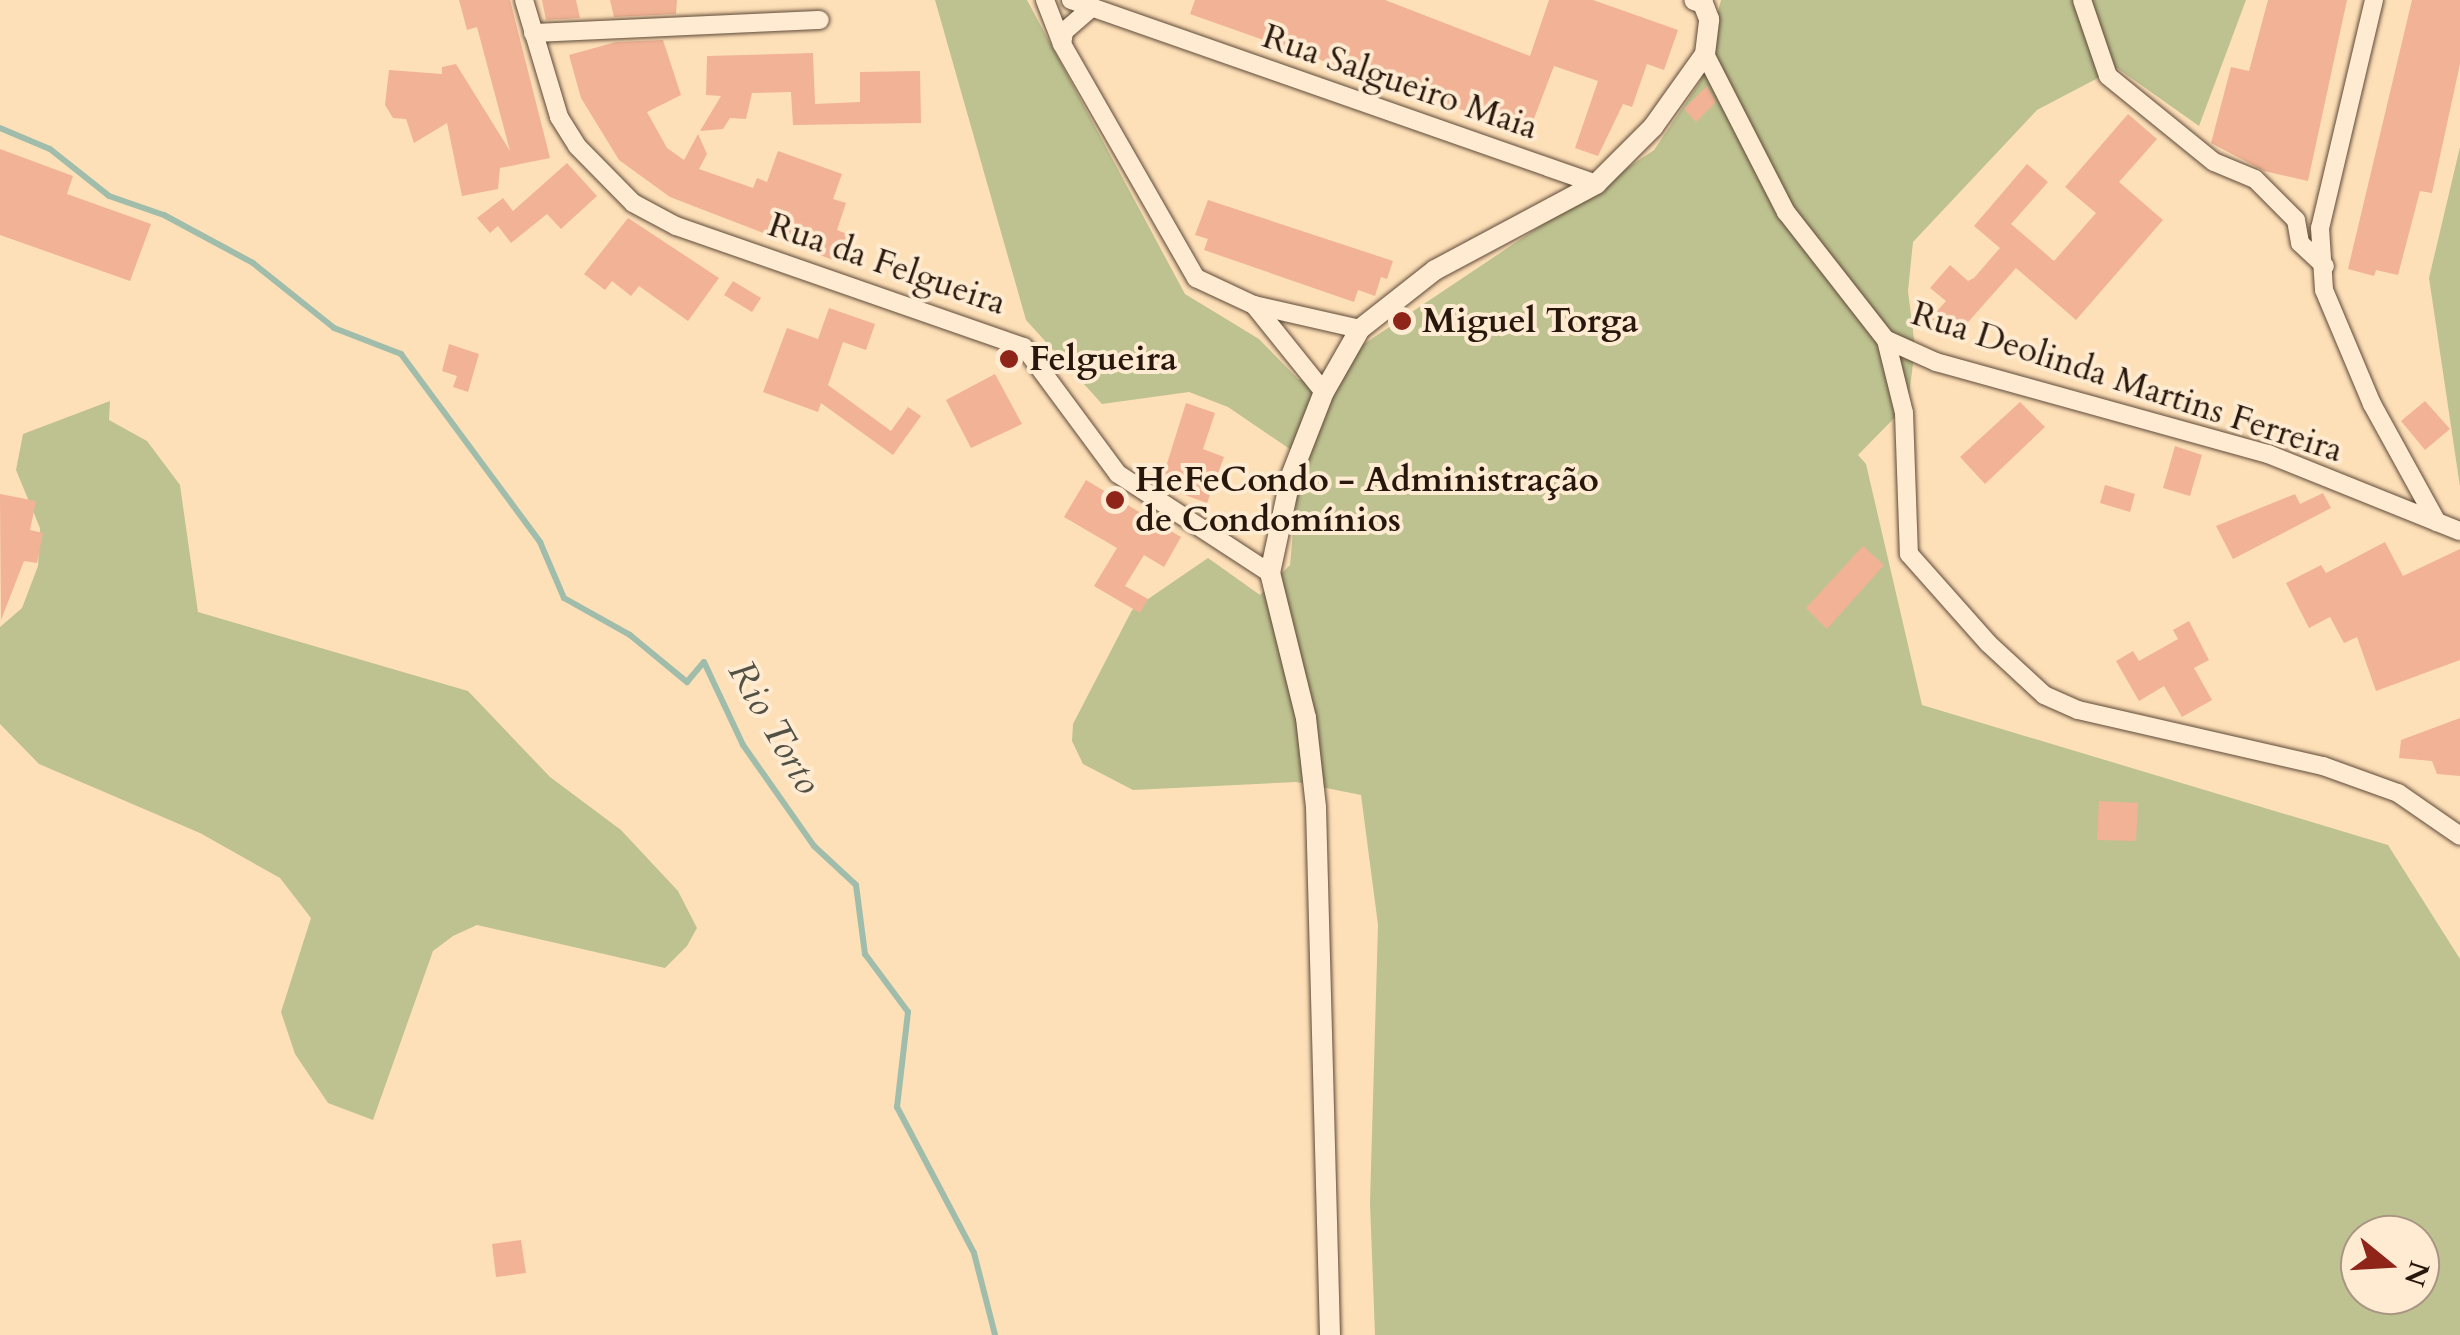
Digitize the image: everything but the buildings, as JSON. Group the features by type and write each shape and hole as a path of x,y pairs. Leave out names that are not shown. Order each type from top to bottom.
{"street":[{"name":"Rua da Felgueira","path":"524,0 559,116 577,146 634,204 676,226 1024,347 1051,375 1118,474 1270,573"},
{"path":"1045,0 1062,44 1196,278 1254,305 1360,329"},
{"name":"Rua Salgueiro Maia","path":"1071,0 1090,10 1596,184"},
{"path":"2082,0 2108,76 2182,139 2255,180 2296,220 2300,243 2325,266"},
{"path":"2374,0 2320,228 2324,290 2372,404 2437,522"},
{"path":"1330,1335 1316,807 1306,718 1270,573 1291,476 1324,392 1360,329 1436,270 1596,184 1682,94 1705,54 1710,37 1701,1"},
{"path":"1062,44 1064,32 1090,10"},
{"path":"534,33 820,20"},
{"path":"1705,54 1786,212 1886,340 1904,413 1909,554 2044,695 2078,710 2323,766 2398,793 2460,836"},
{"path":"1254,305 1324,392"},
{"name":"Rua Deolinda Martins Ferreira","path":"1886,340 1936,362 2268,454 2460,531"}],"green space":[{"path":"935,0 1027,0 1185,294 1259,339 1298,379 1337,389 1361,346 1654,150 1700,82 1721,0 2246,0 2199,126 2117,68 2037,110 1913,242 1908,291 1915,347 1908,404 1858,455 1866,464 1922,705 2388,845 2460,959 2460,1335 1375,1335 1370,1203 1378,925 1361,795 1296,782 1133,790 1083,764 1072,741 1073,724 1132,610 1208,558 1260,595 1290,565 1300,456 1228,407 1189,392 1102,404 1026,320"},
{"path":"2460,147 2460,487 2429,278"},
{"path":"110,401 109,420 147,441 180,485 198,612 468,691 550,777 621,830 678,891 697,928 687,946 665,968 477,925 433,951 373,1120 328,1103 295,1054 281,1012 311,918 280,878 200,833 39,764 0,724 0,627 22,608 38,566 40,528 16,470 23,434"}],"waterway":[{"name":"Rio Torto","path":"0,128 50,149 109,196 164,215 253,263 334,328 401,354 540,542 564,598 630,635 687,682 704,662 743,745 814,846 856,885 865,954 908,1012 897,1107 974,1253 995,1335"}],"place":[{"name":"Miguel Torga","path":"1402,321"},
{"name":"Felgueira","path":"1009,359"},
{"name":"HeFeCondo - Administração de Condomínios","path":"1115,500"}]}
